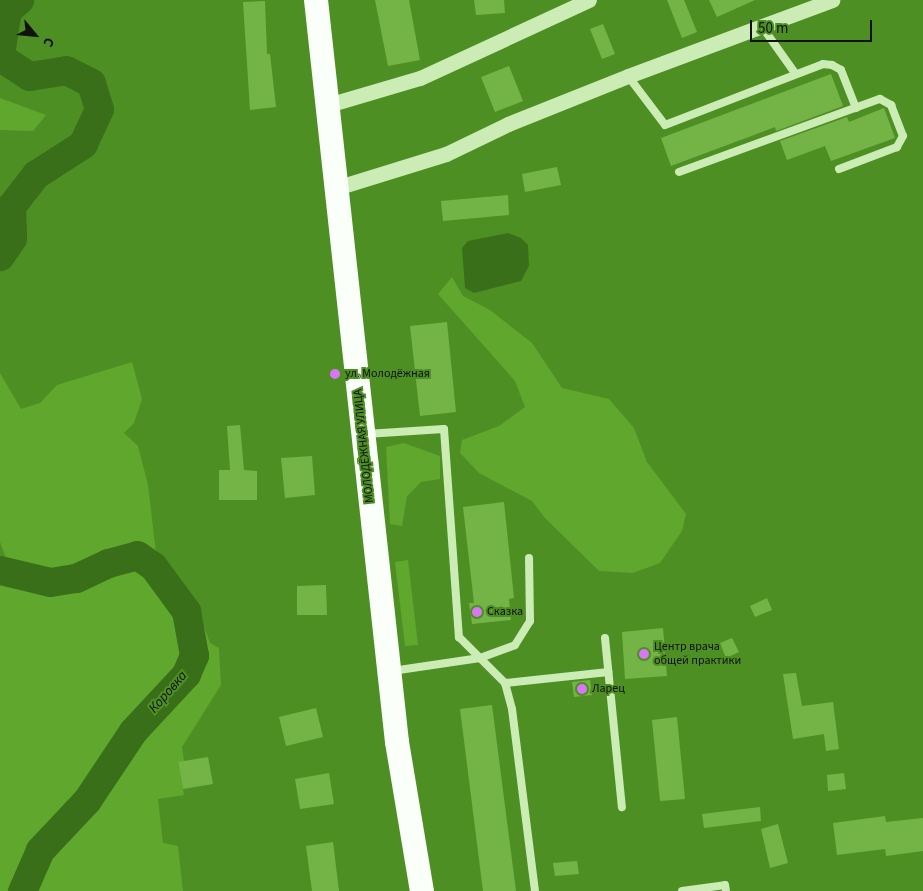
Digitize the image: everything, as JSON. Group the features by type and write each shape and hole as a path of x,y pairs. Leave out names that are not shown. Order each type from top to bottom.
{"main road":[{"name":"МОЛОДЁЖНАЯ УЛИЦА","path":"316,0 389,671 406,808 422,891"}],"street":[{"path":"328,105 420,78 589,0"},
{"path":"336,188 446,154 508,124 628,76 763,28 832,0"}],"lane":[{"path":"763,28 795,73"},
{"path":"628,76 665,125 795,73 832,65 840,70 856,108"},
{"path":"679,172 880,99 891,105 903,136 897,147 839,169"},
{"path":"363,434 444,429 459,637 505,683 512,709 535,891"},
{"path":"389,671 480,658 515,645 530,621 529,558"},
{"path":"606,638 622,807"},
{"path":"505,683 608,672"},
{"path":"682,891 725,885 726,891"}],"shaded area":[{"path":"0,98 46,115 33,131 0,130"},
{"path":"508,233 521,238 528,245 529,266 521,281 474,293 465,288 462,248 468,241"},
{"path":"452,277 463,296 490,310 532,343 562,388 609,399 634,428 647,462 686,514 682,531 660,563 633,573 599,571 545,518 532,501 479,473 460,453 462,440 499,426 525,407 515,381 438,294"},
{"path":"132,362 142,399 134,423 124,433 138,446 148,485 158,570 178,579 197,608 210,643 219,648 221,685 182,747 184,761 178,763 184,795 158,799 163,843 178,846 183,891 0,891 0,578 7,578 6,558 0,542 0,373 21,409 40,403 57,385"},
{"path":"404,443 440,456 440,479 421,482 407,496 402,526 390,524 386,447"},
{"path":"408,560 418,645 405,646 395,562"}],"building":[{"path":"375,0 409,0 420,60 388,66"},
{"path":"474,0 504,0 505,13 476,15"},
{"path":"667,0 684,0 697,32 682,38"},
{"path":"709,0 755,0 717,17"},
{"path":"265,1 267,54 270,54 276,107 250,110 243,2"},
{"path":"603,24 615,54 602,59 590,29"},
{"path":"509,66 523,101 495,112 481,77"},
{"path":"831,74 843,106 776,131 775,127 671,166 661,138"},
{"path":"884,108 895,138 831,161 825,146 787,160 780,141 847,117 849,122"},
{"path":"557,167 561,185 525,192 522,174"},
{"path":"508,195 509,215 443,221 441,201"},
{"path":"447,322 456,412 420,416 410,326"},
{"path":"240,425 244,470 257,471 257,500 219,500 219,470 230,470 227,426"},
{"path":"312,456 315,495 285,498 281,458"},
{"path":"504,502 514,598 509,599 511,620 472,624 469,603 474,603 463,507"},
{"path":"326,585 327,615 297,615 297,586"},
{"path":"767,598 772,610 755,617 750,606"},
{"name":"Центр врача общей практики","path":"663,628 667,676 625,679 622,632"},
{"path":"732,638 739,652 726,658 720,643"},
{"path":"796,673 802,706 833,702 839,749 826,751 824,734 793,739 783,674"},
{"name":"Ларец","path":"590,680 592,695 574,697 572,682"},
{"path":"492,705 516,891 483,891 460,709"},
{"path":"316,708 323,737 286,746 279,717"},
{"path":"677,717 685,799 660,801 652,720"},
{"path":"208,757 213,784 183,789 178,762"},
{"path":"329,773 334,804 300,809 295,779"},
{"path":"844,773 846,789 828,791 827,775"},
{"path":"760,807 761,821 704,828 702,814"},
{"path":"885,816 886,822 923,818 923,851 886,856 885,849 837,855 833,823"},
{"path":"778,824 788,863 770,868 761,829"},
{"path":"333,842 339,891 312,891 306,846"},
{"path":"577,861 579,874 555,876 553,863"}],"waterway":[{"name":"Коровка","path":"0,54 7,10 19,0"},
{"name":"Коровка","path":"0,57 29,76 66,70 91,83 99,109 83,144 36,174 11,206 12,238 0,256"},
{"name":"Коровка","path":"0,570 50,582 76,578 108,563 137,555 153,566 186,611 194,655 186,674 133,731 87,800 40,850 22,891"}],"place":[{"name":"ул. Молодёжная","path":"335,374"},
{"name":"Сказка","path":"477,612"},
{"name":"Центр врача общей практики","path":"644,654"},
{"name":"Ларец","path":"582,689"}]}
